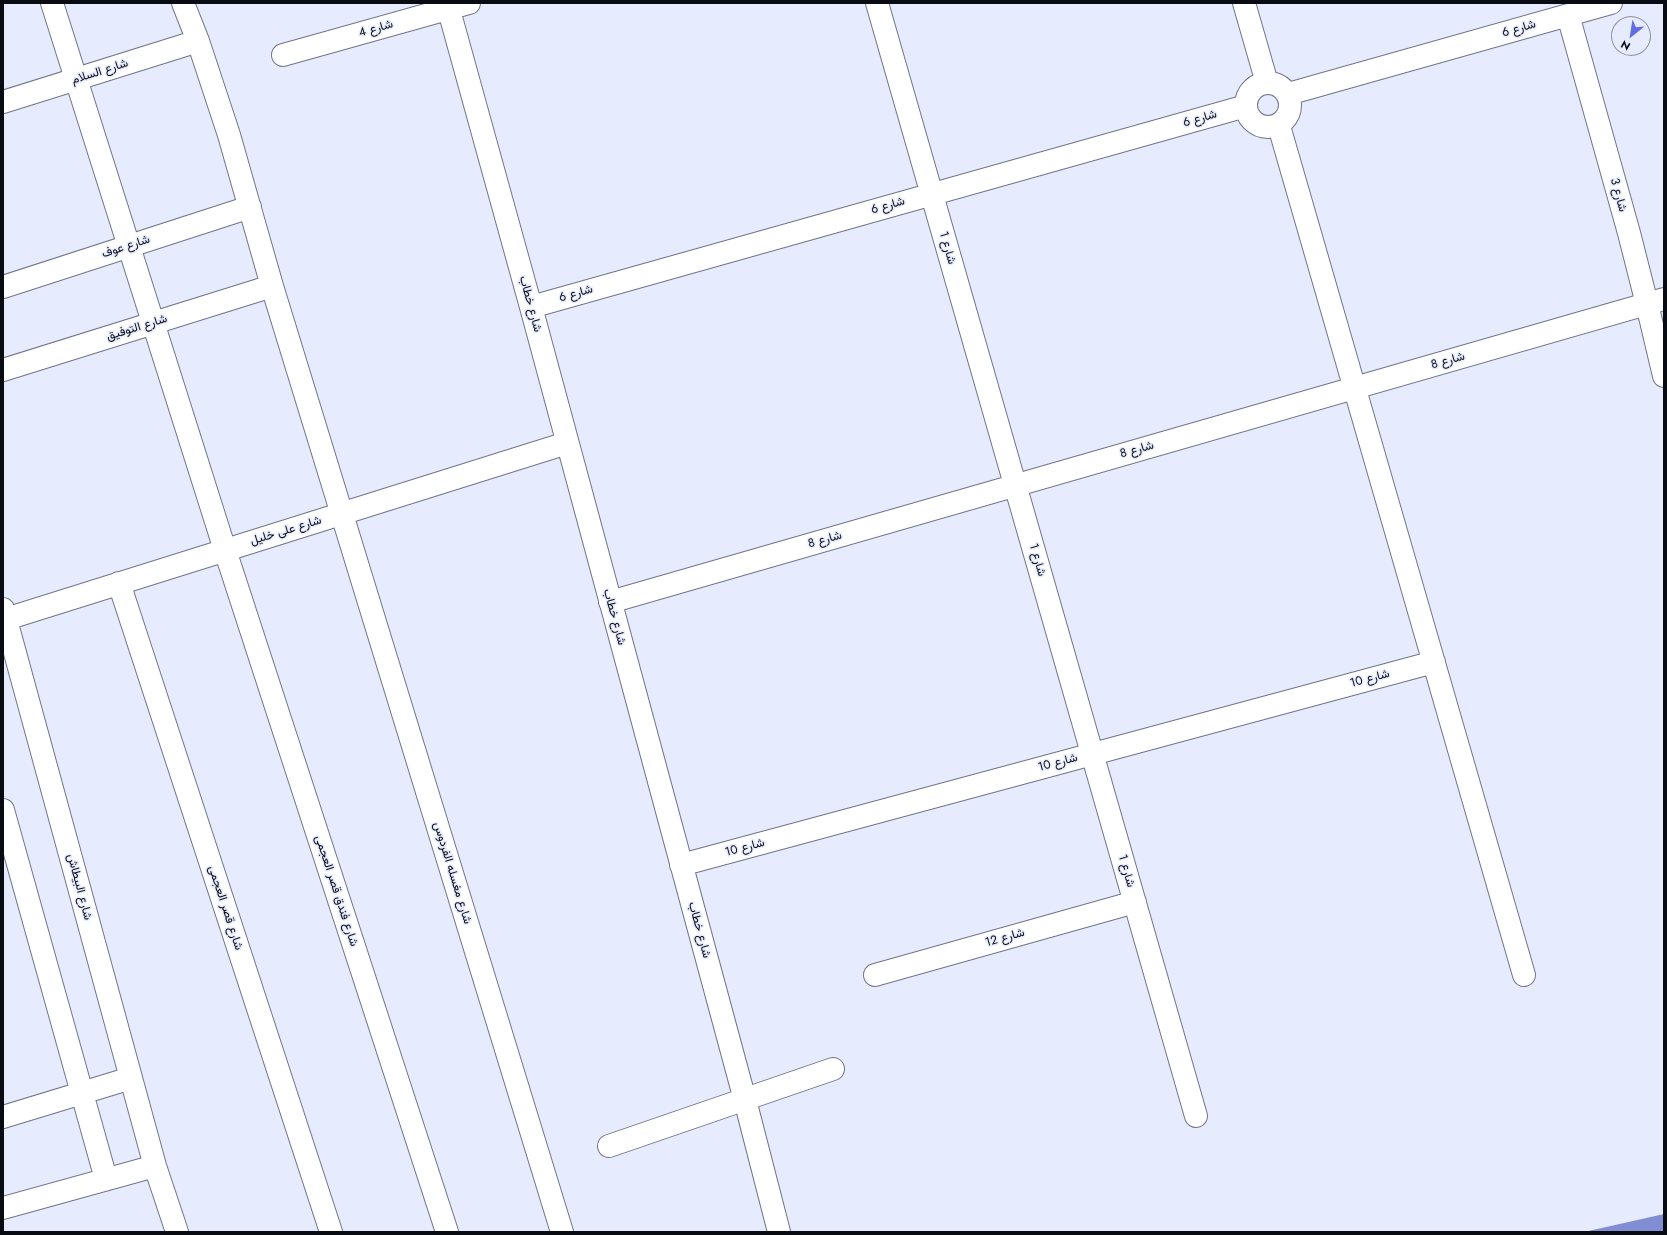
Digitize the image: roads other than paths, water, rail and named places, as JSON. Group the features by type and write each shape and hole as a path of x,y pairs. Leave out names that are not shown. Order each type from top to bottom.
{"street":[{"name":"شارع فندق قصر العجمى","path":"52,3 225,550 447,1232"},
{"name":"شارع مغسله الفردوس","path":"183,3 198,41 227,128 272,286 562,1232"},
{"name":"شارع 4","path":"283,55 447,6 469,3"},
{"name":"شارع 1","path":"877,3 1196,1116"},
{"path":"1244,3 1267,83"},
{"name":"شارع 6","path":"1288,94 1612,3"},
{"name":"شارع خطاب","path":"447,6 531,307 779,1232"},
{"name":"شارع 3","path":"1568,15 1656,301 1664,376"},
{"name":"شارع السلام","path":"3,102 198,41"},
{"path":"1267,83 1279,86 1288,94 1291,103 1290,112 1286,120 1279,126 1270,128 1261,127 1248,115 1246,106 1249,93 1254,88 1267,83"},
{"name":"شارع 6","path":"531,307 1246,106"},
{"path":"1279,126 1524,975"},
{"name":"شارع عوف","path":"3,286 250,207"},
{"name":"شارع التوفيق","path":"3,370 272,286"},
{"name":"شارع 8","path":"610,602 1656,301"},
{"name":"شارع على خليل","path":"4,614 118,583 567,443"},
{"name":"شارع قصر العجمى","path":"118,583 331,1232"},
{"name":"شارع البيطاش","path":"4,614 155,1166 177,1232"},
{"name":"شارع 10","path":"681,865 1434,662"},
{"path":"3,810 106,1179"},
{"name":"شارع 12","path":"874,974 1135,902"},
{"path":"609,1146 833,1069"},
{"path":"3,1117 131,1078"},
{"path":"3,1208 155,1166"}],"water":[{"path":"1664,1214 1664,1232 1584,1232"}]}
